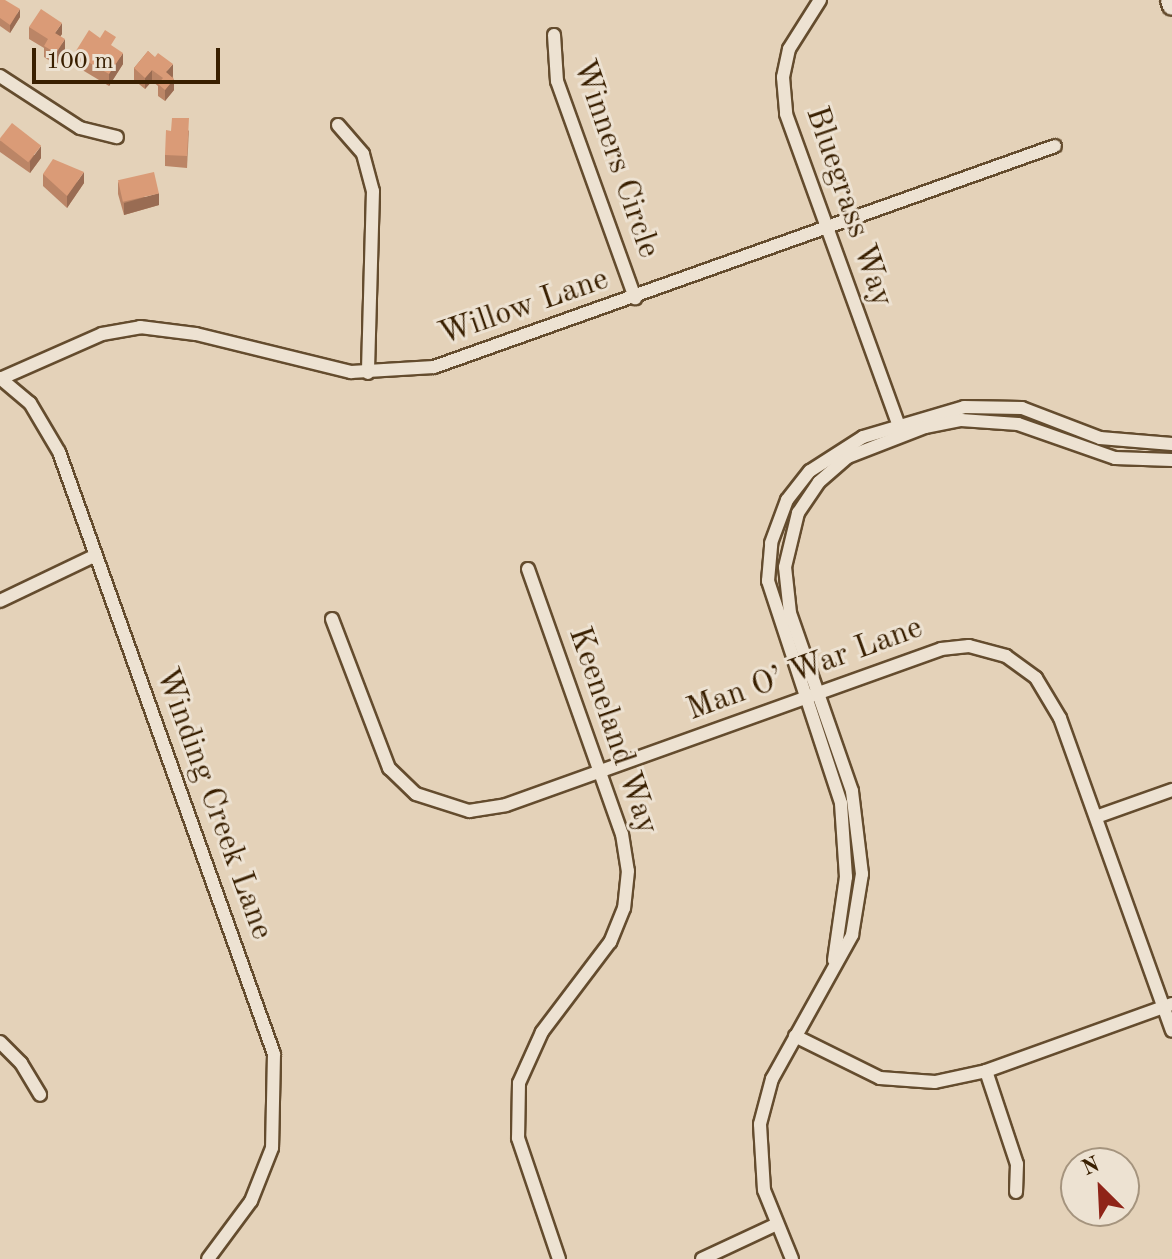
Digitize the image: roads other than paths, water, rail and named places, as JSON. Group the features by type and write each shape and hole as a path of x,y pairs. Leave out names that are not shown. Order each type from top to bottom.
{"main road":[{"path":"1170,0 1172,6"}],"street":[{"name":"Bluegrass Way","path":"820,0 789,49 783,95 826,228 901,429"},
{"name":"Winners Circle","path":"554,35 557,81 635,298"},
{"path":"0,76 80,128 117,137"},
{"path":"338,125 363,154 373,191 368,373"},
{"name":"Willow Lane","path":"1,379 102,334 140,327 182,331 324,368 368,373 434,367 1055,146"},
{"name":"Winding Creek Lane","path":"1,379 30,403 51,434 241,957 277,1072 277,1119 263,1175 208,1259"},
{"path":"901,429 964,407 1003,405 1109,440 1172,444"},
{"path":"792,1259 760,1171 760,1124 772,1079 834,964 846,877 845,830 811,694 772,599 768,562 775,525 787,500 810,471 863,437 901,429 991,420 1115,458 1172,460"},
{"path":"0,601 96,555"},
{"name":"Keeneland Way","path":"528,569 600,771 628,861 624,908 600,958 532,1047 517,1101 523,1157 559,1259"},
{"name":"Man O’ War Lane","path":"332,619 380,752 416,794 450,808 488,810 941,649 969,646 1006,656 1029,671 1052,701 1168,1005 1172,1031"},
{"path":"1096,817 1172,790"},
{"path":"795,1036 854,1068 898,1081 935,1082 986,1071 1168,1005"},
{"path":"0,1042 33,1078 40,1095"},
{"path":"986,1071 1017,1164 1016,1192"},
{"path":"702,1259 777,1224"}]}
